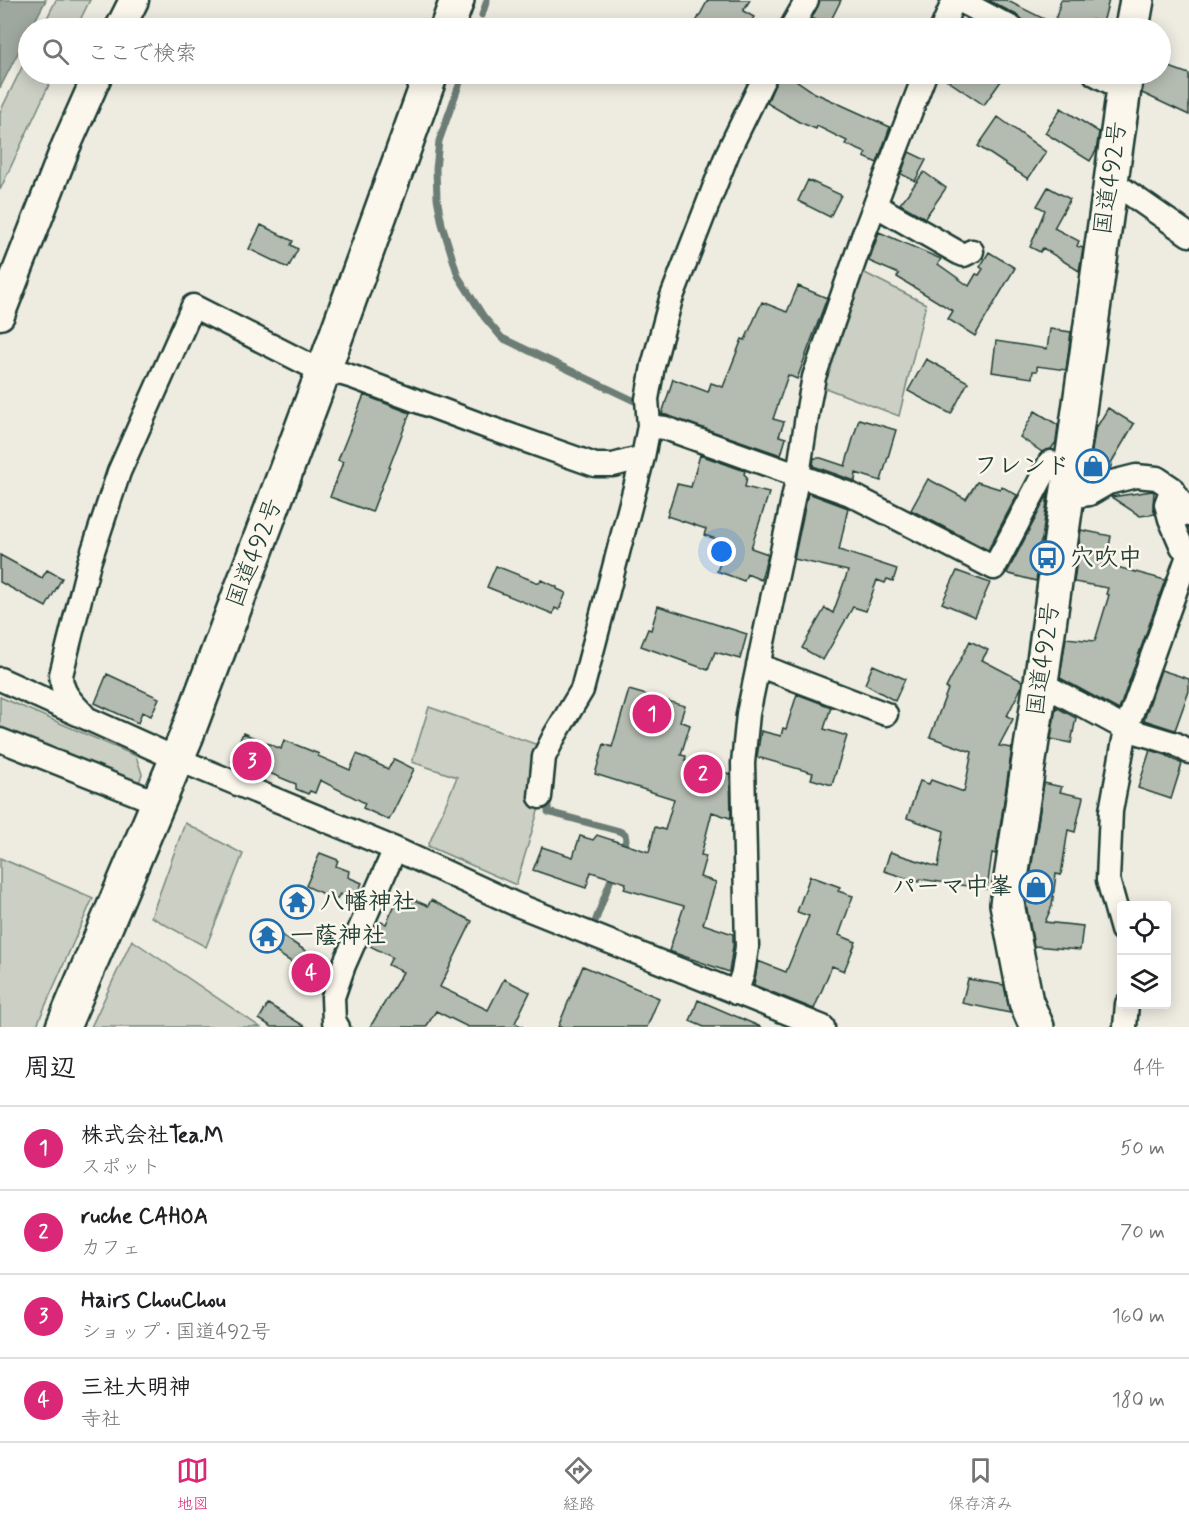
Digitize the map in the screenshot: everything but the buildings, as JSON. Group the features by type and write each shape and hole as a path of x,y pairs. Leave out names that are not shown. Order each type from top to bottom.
{"highway":[{"path":"451,18 457,0"},
{"path":"1134,18 1137,0"},
{"name":"国道492号","path":"63,1027 177,759 323,372 427,84"},
{"name":"国道492号","path":"1037,1027 1026,1002 1007,904 1041,683 1124,84"}],"street":[{"path":"125,18 134,0"},
{"path":"797,18 807,0"},
{"path":"946,18 954,0"},
{"path":"959,0 993,18"},
{"path":"0,315 66,146 94,84"},
{"path":"540,797 544,757 582,690 643,456 649,426 647,399 653,366 671,299 728,152 761,84"},
{"path":"736,993 743,973 747,947 743,764 748,714 798,475 808,403 814,377 875,205 921,84"},
{"path":"1110,185 1124,189 1189,235"},
{"path":"875,205 959,254 964,255 972,251"},
{"path":"84,716 66,695 61,675 89,563 119,471 193,306 323,372 353,377 595,465 613,465 643,456"},
{"path":"649,426 665,428 850,494 994,568 1050,462 1068,485 1089,494 1108,483 1136,476 1157,478 1172,488 1189,515"},
{"path":"1117,912 1108,880 1111,811 1126,729 1189,553 1182,547 1166,504 1172,488"},
{"path":"758,665 886,714"},
{"path":"0,679 177,759 395,849 515,904 823,1027"},
{"path":"1041,683 1126,729 1176,744 1189,753"},
{"path":"0,740 159,803"},
{"path":"338,1027 334,1022 333,997 344,965 395,849"},
{"path":"1125,1027 1126,1009"}],"shaded area":[{"path":"0,0 46,0 36,18 18,18 18,53 0,88"},
{"path":"56,0 90,0 81,18 47,18"},
{"path":"18,75 18,84 49,84 0,190 0,112"},
{"path":"861,271 926,304 899,416 820,386"},
{"path":"0,697 136,756 142,774 139,783 0,733"},
{"path":"429,707 541,746 539,808 516,885 428,846 457,777 412,762"},
{"path":"185,823 243,854 206,947 151,917"},
{"path":"0,858 93,898 36,1027 0,1027"},
{"path":"132,940 260,1027 91,1027"}],"waterway":[{"path":"482,15 487,0"},
{"path":"459,84 439,141 436,169 437,198 442,224 458,276 484,317 502,338 643,405"},
{"path":"548,796 548,812 625,834 626,840 621,852"},
{"path":"595,922 614,871"}],"place":[{"name":"フレンド","path":"1093,466"},
{"name":"穴吹中","path":"1047,558"},
{"name":"株式会社Tea.M","path":"652,714"},
{"name":"Hairs ChouChou","path":"252,761"},
{"name":"ruche CAHOA","path":"703,774"},
{"name":"パーマ中峯","path":"1036,887"},
{"name":"八幡神社","path":"297,902"},
{"name":"一蔭神社","path":"267,936"},
{"name":"三社大明神","path":"311,973"}]}
